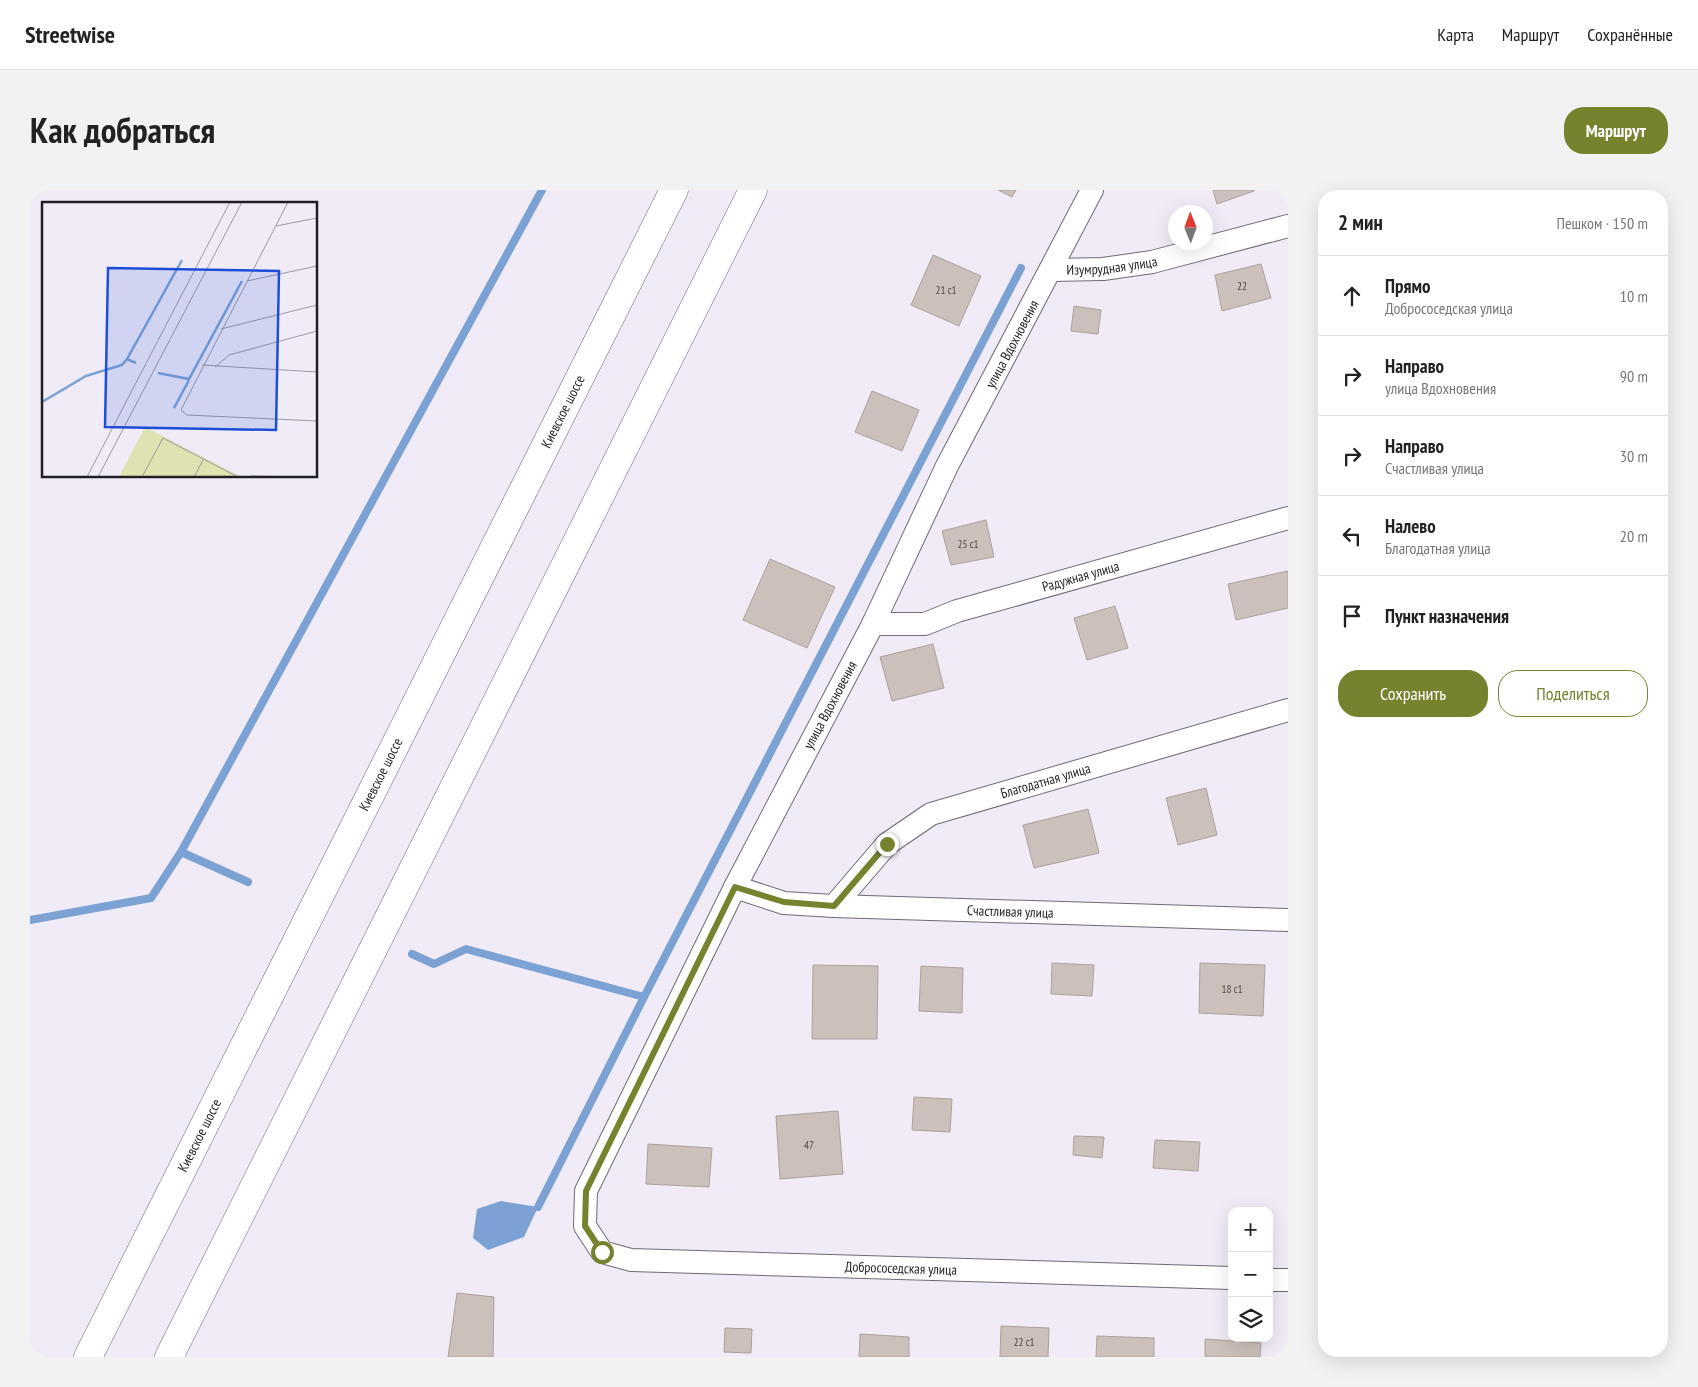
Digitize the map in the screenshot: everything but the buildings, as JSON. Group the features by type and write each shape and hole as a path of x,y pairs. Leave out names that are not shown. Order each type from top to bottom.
{"highway":[{"name":"Киевское шоссе","path":"88,1357 674,190"},
{"path":"169,1357 753,190"}],"street":[{"name":"улица Вдохновения","path":"585,1226 586,1191 735,887 873,624 948,466 1092,190"},
{"name":"Изумрудная улица","path":"1051,270 1103,269 1152,262 1288,226"},
{"name":"Радужная улица","path":"873,624 925,624 957,610 1288,518"},
{"name":"Благодатная улица","path":"834,906 887,844 931,814 1288,710"},
{"name":"Счастливая улица","path":"735,887 784,902 834,906 1288,920"},
{"name":"Добрососедская улица","path":"585,1226 602,1252 631,1260 1228,1278"},
{"path":"1273,1280 1288,1280"}],"water":[{"path":"501,1201 538,1207 524,1237 488,1250 473,1238 477,1209"}],"waterway":[{"path":"181,852 542,190"},
{"path":"412,954 434,964 466,949 644,997 1021,268"},
{"path":"30,920 151,898 181,852 248,882"},
{"path":"538,1207 644,997"}],"route":[{"path":"602,1252 585,1226 586,1191 735,887 784,902 834,906 887,844"}]}
